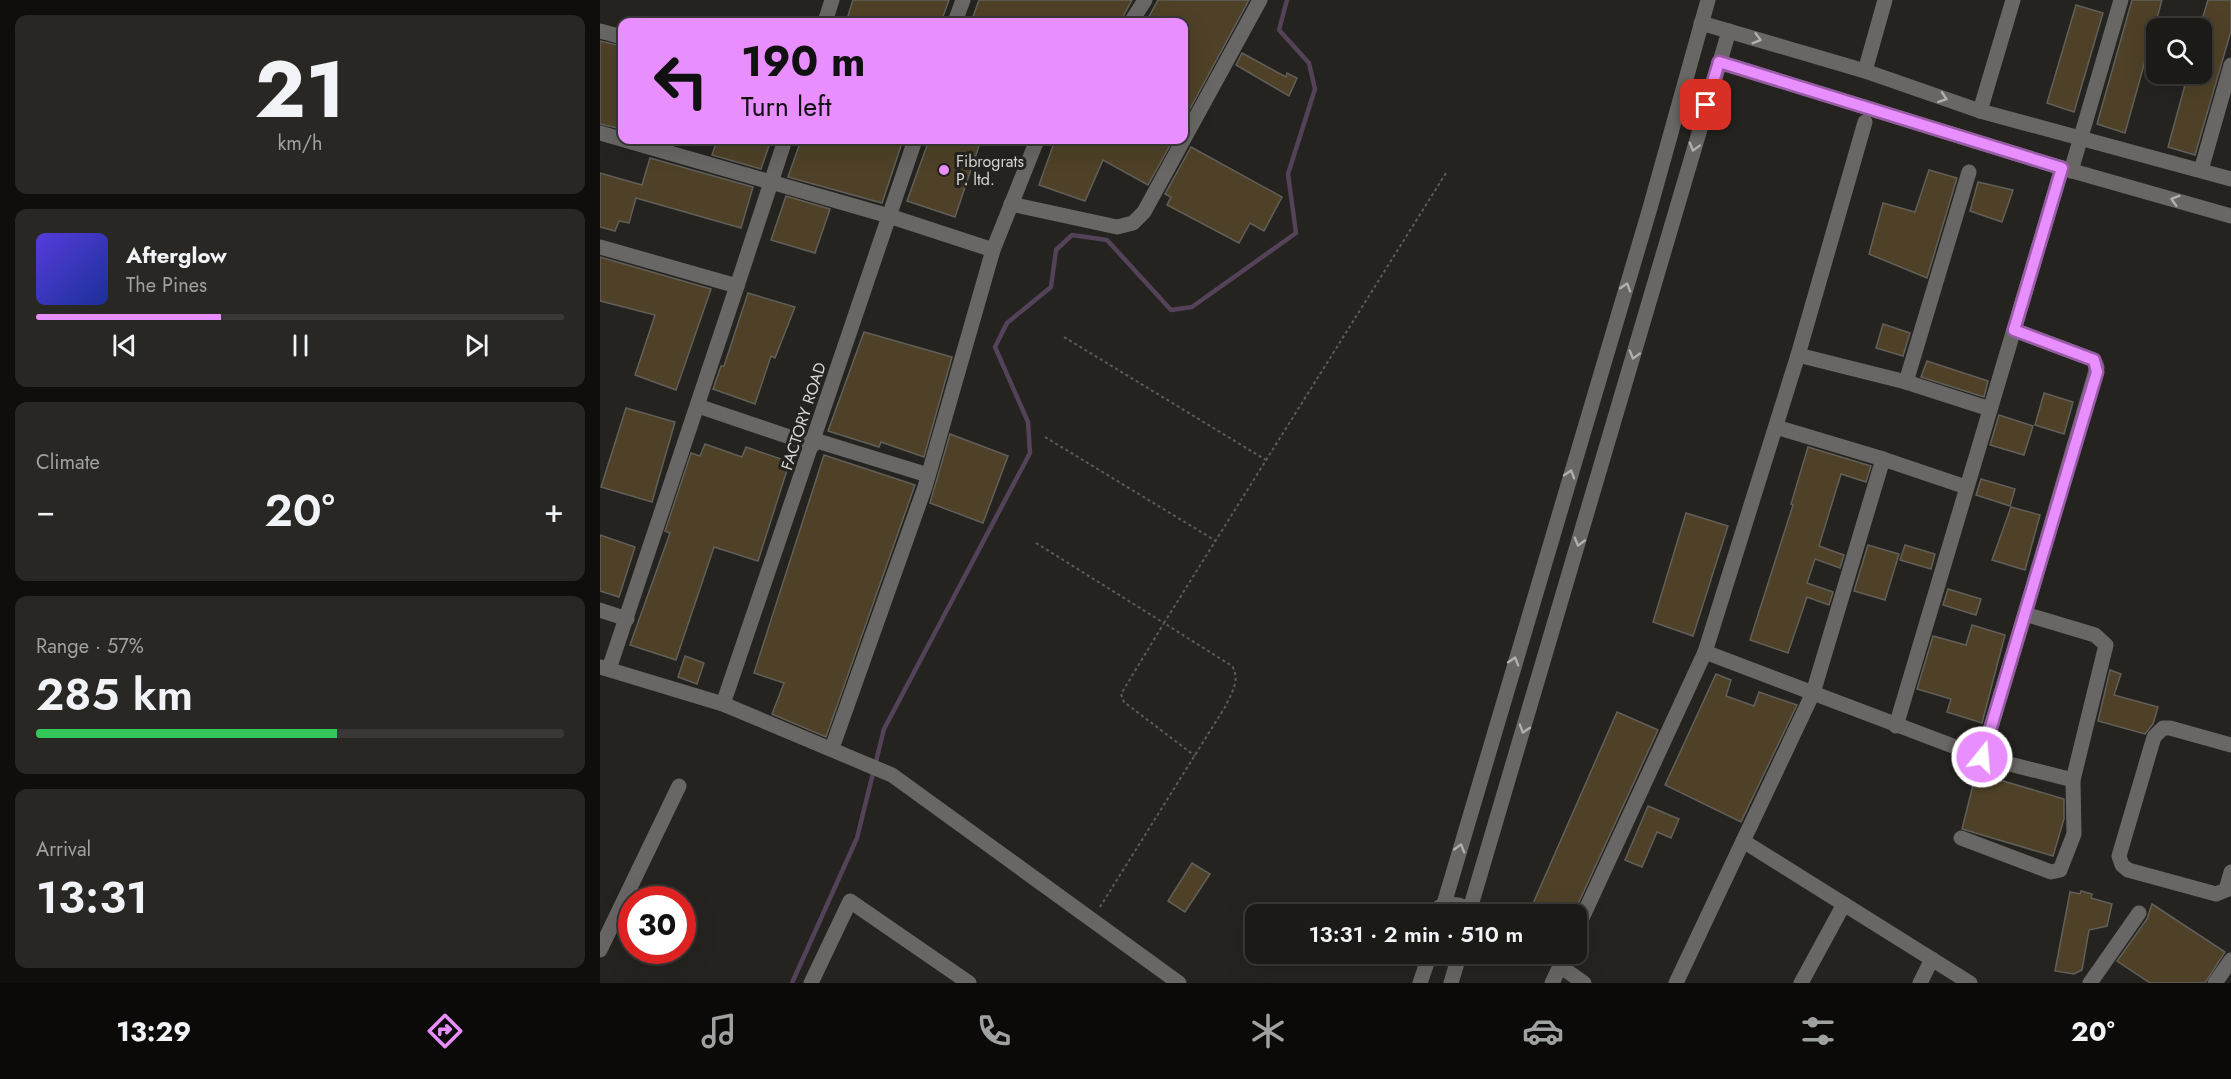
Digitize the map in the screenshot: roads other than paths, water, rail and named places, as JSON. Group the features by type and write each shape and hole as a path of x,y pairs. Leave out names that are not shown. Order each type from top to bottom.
{"street":[{"path":"826,18 832,0"},
{"path":"956,18 963,0"},
{"path":"1134,18 1145,0"},
{"path":"1188,132 1260,0"},
{"path":"1444,904 1650,208 1708,0"},
{"path":"1865,71 1885,0"},
{"path":"1980,111 2013,0"},
{"path":"1896,726 2014,330 2067,170 2081,138 2121,0"},
{"path":"1701,23 1865,71 1980,111 2231,179"},
{"path":"600,31 618,36"},
{"path":"1474,904 1729,31"},
{"path":"1719,62 2067,170 2231,216"},
{"path":"2200,170 2231,65"},
{"path":"1587,907 1705,652 1798,355 1865,122"},
{"path":"600,134 618,139"},
{"path":"635,144 889,216 993,250"},
{"path":"784,144 627,619 604,668 723,704 892,775 1179,983"},
{"name":"FACTORY ROAD","path":"723,704 914,144"},
{"path":"832,748 928,476 993,250 1035,144"},
{"path":"1011,204 1117,227 1133,223 1144,212 1181,144"},
{"path":"1906,382 1969,172"},
{"path":"600,247 737,286"},
{"path":"1982,757 2097,367 2094,360 2014,330"},
{"path":"1798,355 1906,382 1990,409"},
{"path":"698,406 928,476"},
{"path":"1776,427 1966,487"},
{"path":"1577,449 1604,456"},
{"path":"1676,983 1813,693 1883,459"},
{"path":"600,610 627,619"},
{"path":"1961,838 2051,872 2060,870 2074,834 2073,780 2106,645 2095,635 2025,614"},
{"path":"1705,652 1982,757 2073,780"},
{"path":"2231,745 2170,728 2159,731 2154,737 2119,855 2122,865 2127,870 2216,894 2226,890 2231,872"},
{"path":"600,950 679,786"},
{"path":"1743,841 1970,983"},
{"path":"811,983 850,901 969,983"},
{"path":"1801,983 1844,904"},
{"path":"2090,983 2139,913"},
{"path":"1920,983 1932,959"},
{"path":"2215,983 2231,960"},
{"path":"1420,983 1427,964"},
{"path":"1450,983 1457,964"},
{"path":"1552,983 1561,964"},
{"path":"1567,964 1584,983"}],"waterway":[{"path":"792,983 857,838 884,729 1030,453 1028,422 995,347 1007,323 1051,287 1056,250 1072,235 1107,240 1171,310 1192,307 1296,233 1288,174 1315,89 1309,63 1279,30 1287,0"}],"place":[{"name":"Fibrograts P. ltd.","path":"944,170"}]}
